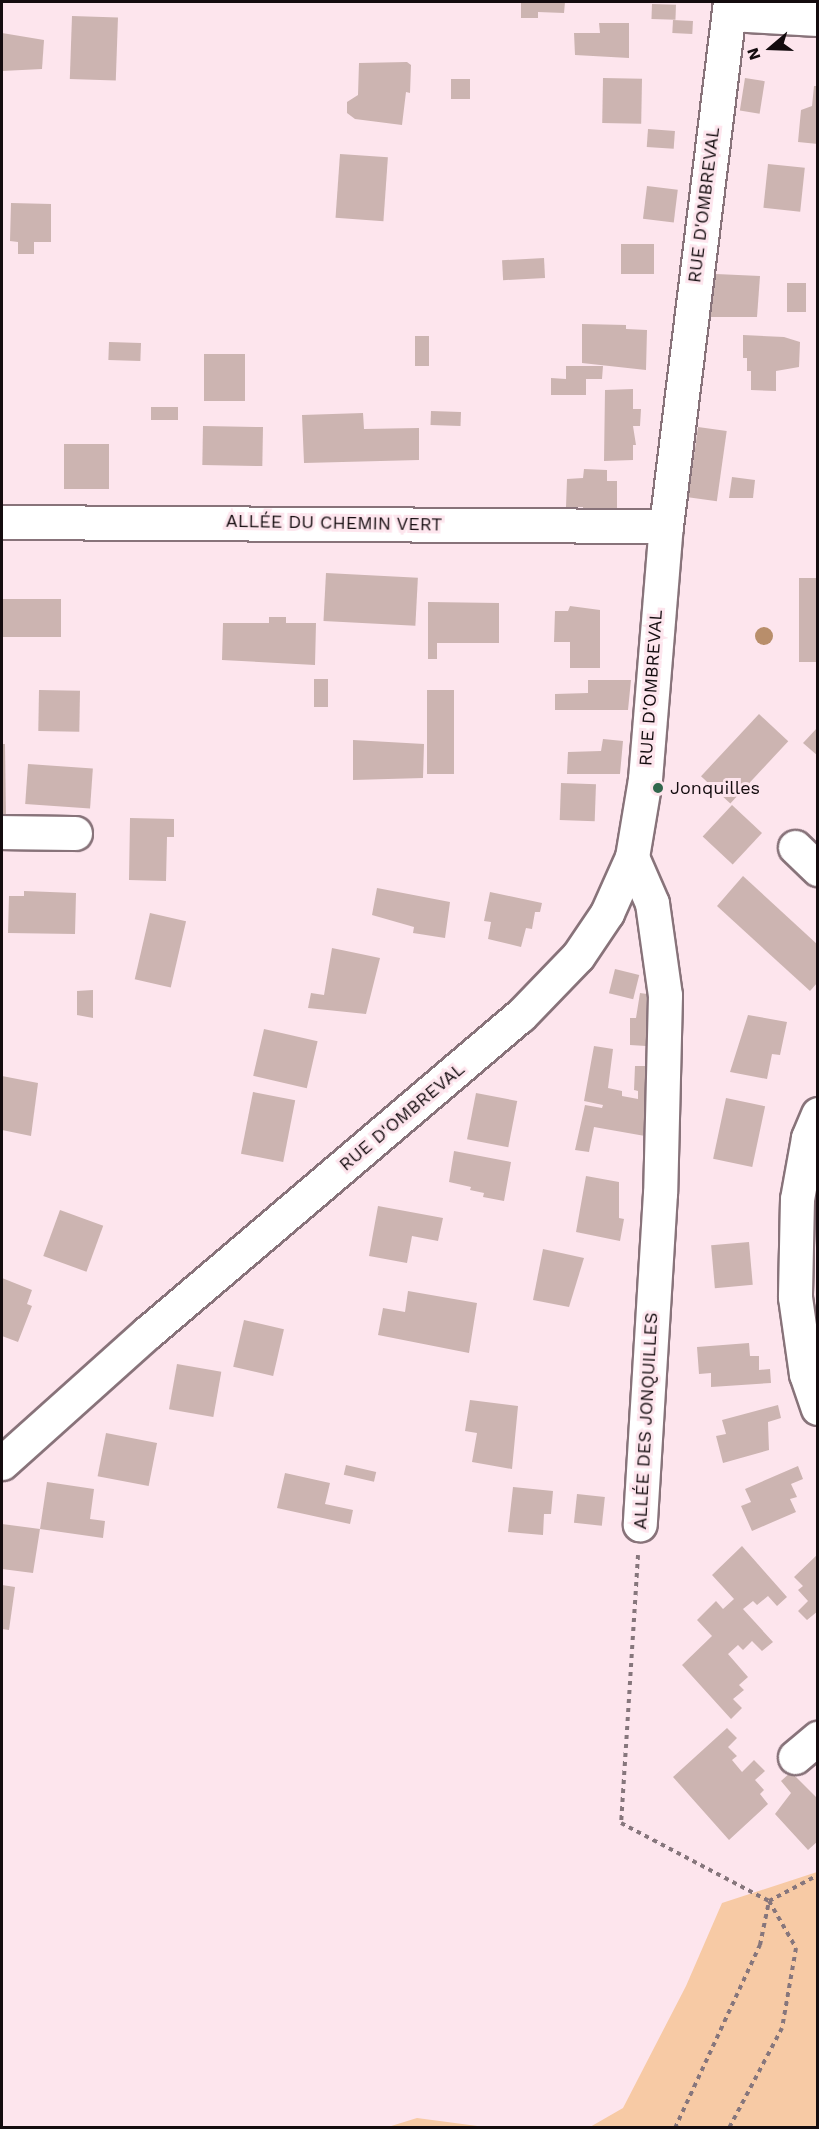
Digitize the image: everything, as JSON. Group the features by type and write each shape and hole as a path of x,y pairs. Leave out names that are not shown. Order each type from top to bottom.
{"street":[{"path":"730,8 818,19"},
{"name":"RUE D'OMBREVAL","path":"2,1463 536,1001 578,956 607,913 632,857 645,779 666,526 730,8"},
{"name":"ALLÉE DU CHEMIN VERT","path":"2,522 666,526"},
{"path":"2,831 75,833"},
{"name":"ALLÉE DES JONQUILLES","path":"632,857 652,903 665,995 660,1193 640,1524"},
{"path":"818,1114 808,1138 797,1199 795,1297 806,1374 818,1408"}],"path":[{"name":"ALLÉE DES JONQUILLES","path":"640,1524 621,1823 769,1901"},
{"path":"769,1901 818,1875"},
{"path":"675,2127 760,1945 769,1901"},
{"path":"729,2127 782,2028 792,1988 796,1948 769,1901"}],"shaded area":[{"path":"817,1872 817,2127 590,2127 623,2108 686,1986 722,1903"},
{"path":"417,2118 485,2127 388,2127"}],"building":[{"path":"521,2 565,2 564,13 538,12 538,18 521,18"},
{"path":"652,4 676,5 675,20 651,19"},
{"path":"72,16 118,18 116,81 70,79"},
{"path":"673,20 693,21 692,34 672,33"},
{"path":"599,23 629,23 629,58 575,55 574,33 600,33"},
{"path":"2,33 44,40 42,69 2,71"},
{"path":"407,62 411,65 410,93 406,92 402,125 355,119 347,113 347,102 358,95 359,63"},
{"path":"603,78 642,79 641,124 602,123"},
{"path":"745,78 765,81 760,114 740,111"},
{"path":"451,79 470,79 470,99 451,99"},
{"path":"814,86 818,86 818,144 798,142 801,110 812,106"},
{"path":"648,129 675,131 674,149 647,147"},
{"path":"340,154 388,157 383,221 336,218"},
{"path":"768,164 805,168 800,212 763,208"},
{"path":"647,186 678,190 674,223 643,219"},
{"path":"11,203 51,204 51,242 34,242 34,254 18,254 18,242 10,241"},
{"path":"621,244 654,244 654,274 621,274"},
{"path":"544,258 545,278 503,280 502,260"},
{"path":"716,274 760,276 757,317 710,317"},
{"path":"787,283 806,283 806,312 787,312"},
{"path":"582,324 626,325 626,329 647,330 646,370 582,363"},
{"path":"743,335 784,337 800,342 799,367 776,371 776,391 751,390 751,371 747,371 747,358 743,358"},
{"path":"415,336 429,336 429,366 415,366"},
{"path":"109,342 141,343 140,361 108,360"},
{"path":"204,354 245,354 245,401 204,401"},
{"path":"566,366 603,366 602,379 586,379 586,395 551,395 551,378 566,379"},
{"path":"633,389 633,409 641,409 640,426 633,426 636,445 633,445 633,460 604,461 605,390"},
{"path":"151,407 178,407 178,420 151,420"},
{"path":"431,411 461,412 460,426 431,425"},
{"path":"363,413 364,429 419,428 419,460 304,463 302,415"},
{"path":"203,426 263,427 262,466 202,465"},
{"path":"698,427 727,431 717,501 688,497"},
{"path":"64,444 109,444 109,489 64,489"},
{"path":"584,469 607,470 607,481 617,481 617,512 583,513 583,507 566,507 567,479 583,478"},
{"path":"732,477 755,480 753,498 729,498"},
{"path":"326,573 418,578 415,626 323,621"},
{"path":"799,578 818,578 818,662 799,662"},
{"path":"2,599 61,599 61,637 2,637"},
{"path":"428,602 499,603 499,643 437,643 437,659 428,659"},
{"path":"570,606 600,610 600,668 570,668 570,642 554,642 555,611 568,611"},
{"path":"269,617 286,617 286,623 316,623 315,665 222,660 223,623 269,623"},
{"path":"314,679 328,679 328,707 314,707"},
{"path":"588,680 631,680 628,710 555,710 555,694 588,693"},
{"path":"39,690 80,691 79,732 38,731"},
{"path":"427,690 454,690 454,774 427,774"},
{"path":"759,714 788,741 730,803 701,776"},
{"path":"818,727 818,756 803,743"},
{"path":"603,739 623,741 620,774 567,774 568,752 601,751"},
{"path":"353,740 424,744 423,778 353,780"},
{"path":"2,744 5,744 6,817 2,817"},
{"path":"28,764 93,769 90,808 25,804"},
{"path":"561,783 596,784 595,821 560,820"},
{"path":"732,805 762,833 733,864 703,836"},
{"path":"130,818 174,819 174,837 167,837 166,881 129,880"},
{"path":"743,876 818,945 818,982 810,991 717,906"},
{"path":"377,888 450,902 445,938 413,933 414,927 372,915"},
{"path":"24,891 76,893 75,934 8,933 9,896 24,896"},
{"path":"490,892 542,903 540,912 535,912 532,929 526,928 521,947 488,939 491,922 484,921"},
{"path":"150,913 186,921 171,988 135,979"},
{"path":"332,948 380,958 366,1014 308,1008 311,993 324,995"},
{"path":"615,969 639,975 633,999 609,993"},
{"path":"93,990 93,1018 77,1015 77,991"},
{"path":"640,993 647,994 646,1046 630,1045 630,1018 636,1018"},
{"path":"748,1015 787,1022 780,1055 772,1054 767,1079 730,1072"},
{"path":"264,1029 318,1041 307,1088 253,1076"},
{"path":"594,1046 613,1049 608,1088 622,1091 622,1096 638,1099 638,1091 634,1090 635,1066 646,1066 645,1136 594,1127 589,1152 575,1150 585,1105 602,1108 603,1105 584,1101"},
{"path":"2,1076 38,1083 31,1136 2,1130"},
{"path":"253,1092 295,1100 283,1162 241,1154"},
{"path":"476,1093 517,1101 508,1147 467,1139"},
{"path":"726,1098 765,1106 752,1167 713,1159"},
{"path":"454,1151 511,1162 504,1201 483,1197 484,1193 470,1190 471,1187 449,1182"},
{"path":"586,1176 619,1182 619,1218 624,1219 620,1241 576,1232"},
{"path":"378,1206 443,1218 438,1241 412,1236 407,1263 369,1256"},
{"path":"60,1210 103,1226 86,1272 43,1256"},
{"path":"749,1242 753,1285 715,1288 711,1245"},
{"path":"543,1249 584,1258 569,1307 533,1300"},
{"path":"2,1278 32,1290 27,1304 32,1306 18,1342 2,1336"},
{"path":"408,1291 477,1303 469,1353 378,1335 383,1308 405,1312"},
{"path":"244,1320 284,1329 273,1376 233,1367"},
{"path":"749,1343 750,1356 759,1356 759,1370 770,1369 771,1383 711,1387 711,1373 699,1374 697,1347"},
{"path":"177,1364 221,1372 213,1417 169,1409"},
{"path":"470,1400 518,1406 512,1469 472,1462 477,1433 465,1431"},
{"path":"778,1405 781,1418 768,1422 769,1450 723,1463 716,1436 726,1434 722,1420"},
{"path":"106,1433 157,1443 149,1486 98,1476"},
{"path":"346,1465 376,1472 374,1482 344,1475"},
{"path":"798,1466 803,1479 791,1484 797,1497 790,1499 796,1512 752,1531 741,1506 751,1502 745,1489"},
{"path":"285,1473 330,1483 325,1504 353,1510 350,1524 277,1508"},
{"path":"47,1482 94,1489 90,1519 105,1521 103,1538 40,1529"},
{"path":"513,1487 553,1491 551,1514 544,1514 543,1535 508,1532"},
{"path":"577,1494 605,1497 602,1526 574,1523"},
{"path":"2,1524 40,1529 33,1573 2,1569"},
{"path":"742,1546 787,1597 777,1606 768,1596 757,1605 753,1601 743,1609 773,1642 762,1651 752,1641 743,1650 738,1645 728,1654 748,1677 739,1685 744,1690 733,1699 742,1708 731,1719 682,1665 712,1636 697,1620 716,1601 723,1609 734,1599 712,1575"},
{"path":"818,1554 818,1611 807,1620 798,1611 808,1601 798,1590 803,1586 794,1577"},
{"path":"2,1585 15,1587 9,1630 2,1629"},
{"path":"727,1728 737,1738 728,1747 737,1756 732,1760 742,1772 754,1760 765,1771 755,1780 764,1790 760,1794 768,1804 729,1840 673,1777"},
{"path":"791,1772 818,1799 818,1841 808,1850 775,1814 791,1793 781,1781"}],"place":[{"name":"Jonquilles","path":"658,788"}]}
